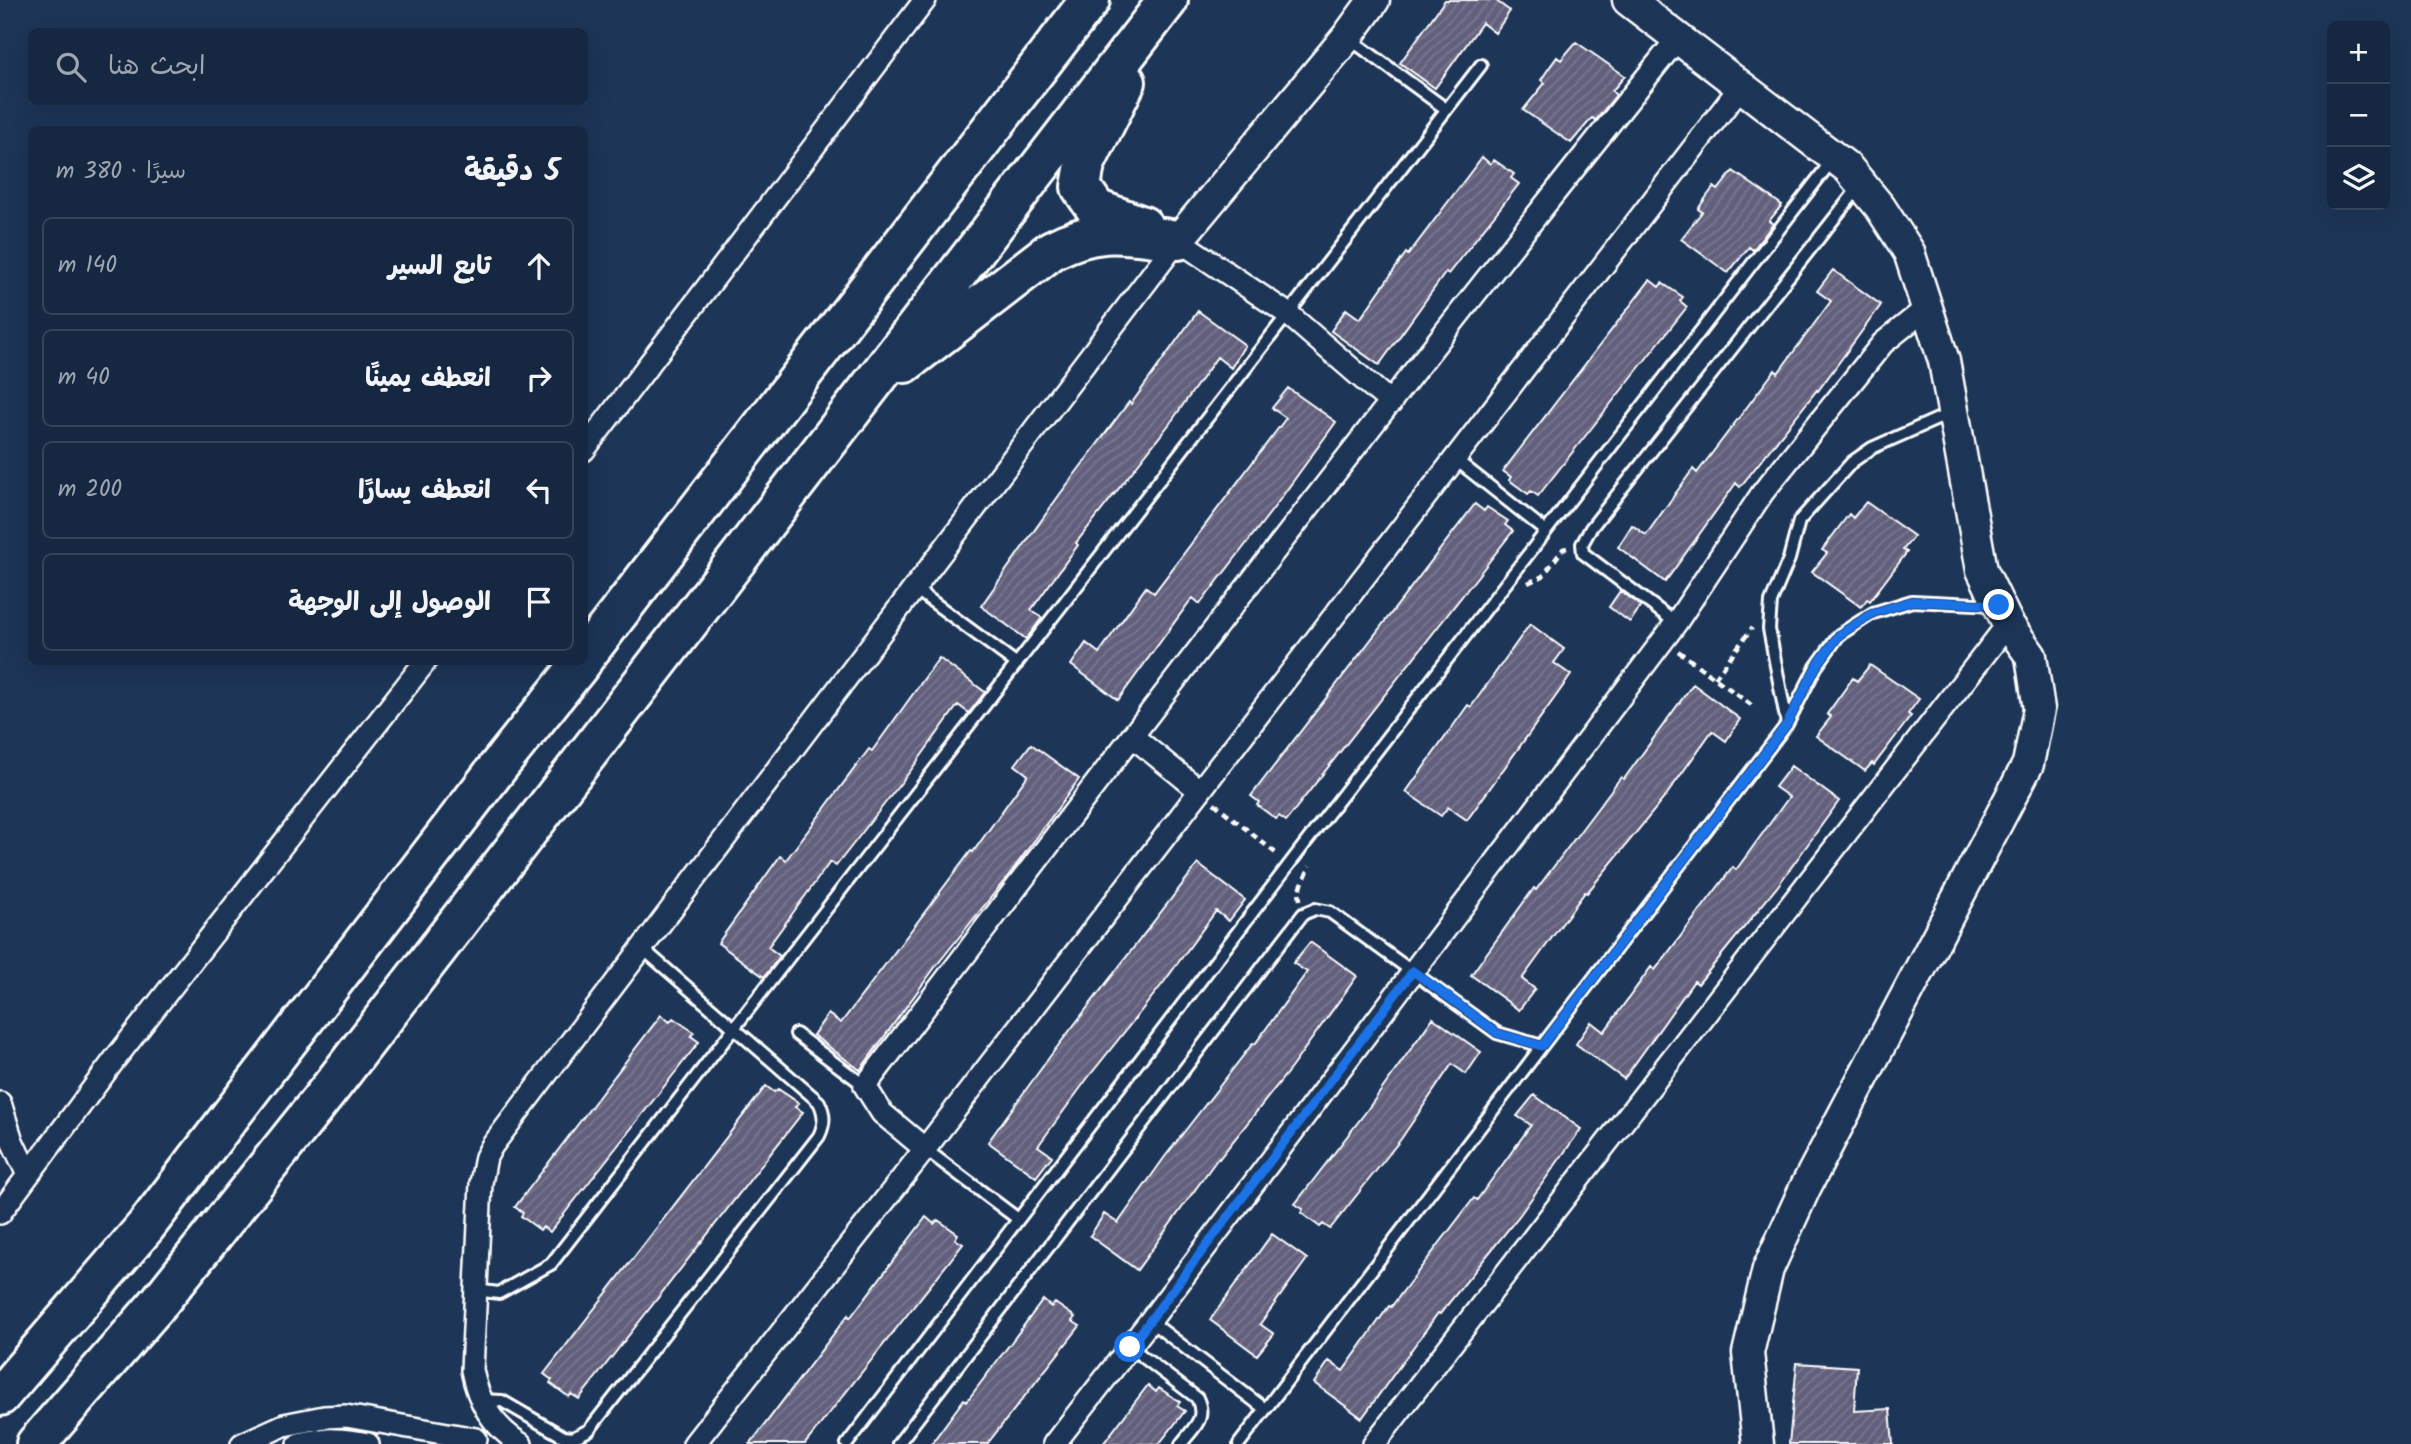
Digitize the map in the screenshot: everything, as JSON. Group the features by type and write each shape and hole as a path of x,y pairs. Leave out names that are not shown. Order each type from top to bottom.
{"highway":[{"path":"588,653 1090,0"},
{"path":"1168,0 1085,164 1081,187 1096,209 1178,240"},
{"path":"36,1444 156,1306 323,1098 1168,0"},
{"path":"860,399 1052,250 1076,238 1111,232 1178,240"},
{"path":"0,1396 146,1226 579,665"}],"street":[{"path":"588,445 925,0"},
{"path":"242,1444 293,1423 346,1416 476,1442 478,1394 471,1354 481,1183 486,1157 492,1146 1178,240 1347,37 1374,0"},
{"path":"1628,0 1849,168 1880,207 1909,252 1944,361 1982,570 2004,615 2031,656 2039,709 2028,764 1806,1186 1768,1269 1748,1353 1758,1444"},
{"path":"925,1149 882,1113 866,1086 1132,736 1555,191 1678,38"},
{"path":"694,1444 925,1149 1741,86"},
{"path":"1178,240 1288,314 1391,403"},
{"path":"1054,1444 1150,1321 1670,631 1763,492 1883,343 1928,307"},
{"path":"1374,1444 2004,615"},
{"path":"0,1213 115,1059 423,665"},
{"path":"1132,736 1200,791"},
{"path":"0,1103 12,1141 29,1175"},
{"path":"478,1394 498,1426 520,1444"},
{"path":"299,1444 328,1439 369,1444"}],"lane":[{"path":"1347,37 1446,109"},
{"path":"475,1290 499,1293 551,1264 1481,65"},
{"path":"847,1444 1834,157"},
{"path":"1670,631 1583,553 1582,544 1591,528 1861,184"},
{"path":"1787,724 1769,629 1771,601 1789,559 1800,521 1852,463 1872,448 1953,412"},
{"path":"1455,459 1546,531"},
{"path":"914,588 1017,664"},
{"path":"1239,1444 1787,724 1816,667 1839,635 1873,613 1912,601 2004,615"},
{"path":"898,1444 1303,914 1315,909 1330,912 1497,1033 1542,1046"},
{"path":"478,1394 502,1401 564,1437 573,1438 589,1430 819,1136 824,1119 818,1102 642,948"},
{"path":"796,1034 866,1086"},
{"path":"925,1149 1018,1219"},
{"path":"1150,1321 1265,1409"},
{"path":"1130,1347 1197,1398 1202,1409 1200,1419 1181,1444"}],"path":[{"path":"1509,579 1521,586 1543,576 1563,548 1582,544"},
{"path":"1715,678 1771,601"},
{"path":"1670,631 1715,678 1754,707"},
{"path":"1200,791 1290,864"},
{"path":"1303,914 1299,891 1318,850 1307,841"}],"building":[{"path":"1445,0 1495,0 1510,11 1495,33 1482,23 1435,88 1400,63"},
{"path":"1576,42 1625,76 1612,91 1616,95 1596,120 1592,118 1571,143 1523,110 1545,83 1541,80 1557,57 1561,60"},
{"path":"1482,157 1490,164 1494,160 1514,174 1511,178 1519,184 1448,274 1446,272 1379,365 1331,331 1346,309 1360,319 1406,253 1408,255"},
{"path":"1733,171 1782,205 1769,221 1773,224 1753,250 1749,247 1728,273 1681,239 1702,212 1698,209 1707,196 1714,187 1718,190"},
{"path":"1833,270 1881,305 1818,391 1740,487 1736,483 1665,582 1618,547 1632,525 1646,535 1693,469 1697,473 1775,370 1778,373 1831,301 1817,291"},
{"path":"1650,280 1659,287 1662,283 1683,297 1680,301 1687,307 1538,496 1531,491 1528,494 1509,480 1511,477 1503,471"},
{"path":"1198,311 1245,345 1231,368 1217,357 1171,422 1076,543 1078,545 1031,610 1042,618 1026,639 981,606 1060,494 1129,402 1131,404"},
{"path":"1288,388 1336,422 1200,604 1193,598 1190,601 1118,700 1071,665 1086,643 1099,653 1146,587 1154,593 1286,418 1272,408"},
{"path":"1866,502 1914,536 1903,550 1907,552 1870,601 1867,599 1861,607 1812,572 1827,553 1822,550 1849,514 1853,518"},
{"path":"1475,504 1484,511 1487,507 1508,521 1505,525 1513,531 1286,821 1279,816 1276,819 1257,805 1259,802 1251,796"},
{"path":"1620,591 1641,606 1630,622 1609,607"},
{"path":"1530,624 1564,649 1554,663 1571,675 1467,820 1448,807 1441,816 1406,792"},
{"path":"939,658 985,692 969,713 958,705 836,866 830,862 768,947 780,956 764,977 718,943 780,856 786,860 869,749 872,751"},
{"path":"1870,665 1919,699 1908,714 1911,716 1874,765 1872,763 1865,771 1816,736 1831,717 1827,714 1853,678 1857,681"},
{"path":"1693,684 1740,719 1726,741 1712,731 1665,797 1587,893 1585,892 1522,979 1535,989 1519,1010 1471,975 1534,888 1536,890 1621,777 1624,779"},
{"path":"1031,744 1079,779 860,1070 813,1035 828,1014 841,1023 971,851 973,852 1028,775 1015,765"},
{"path":"1791,766 1839,801 1777,887 1698,984 1694,981 1624,1079 1576,1044 1591,1022 1604,1032 1651,967 1655,970 1733,867 1736,870 1789,797 1775,787"},
{"path":"1198,864 1245,900 1229,921 1216,911 1087,1079 1038,1146 1052,1156 1036,1177 988,1142 1051,1055"},
{"path":"1310,942 1357,976 1291,1068 1218,1158 1137,1270 1090,1236 1104,1214 1118,1223 1164,1158 1253,1043 1255,1044 1307,972 1293,963"},
{"path":"661,1015 670,1022 673,1018 694,1032 691,1036 699,1042 550,1232 543,1227 540,1230 521,1216 523,1213 515,1207"},
{"path":"1433,1018 1481,1052 1466,1074 1452,1064 1401,1139 1330,1229 1323,1224 1320,1227 1301,1213 1303,1209 1295,1204"},
{"path":"766,1086 774,1092 778,1089 799,1103 795,1107 803,1112 579,1399 571,1394 569,1397 550,1383 552,1380 544,1374"},
{"path":"1534,1095 1581,1129 1519,1216 1440,1314 1438,1313 1362,1418 1314,1383 1329,1361 1343,1371 1389,1306 1391,1307 1474,1198 1477,1200 1531,1125 1517,1116"},
{"path":"926,1217 934,1224 938,1220 958,1234 955,1239 963,1244 805,1444 750,1444 848,1315 850,1318"},
{"path":"1272,1234 1307,1259 1260,1324 1274,1334 1257,1355 1210,1320"},
{"path":"1043,1300 1051,1307 1055,1303 1075,1317 1072,1321 1080,1326 987,1444 931,1444 964,1399 967,1401"},
{"path":"1797,1363 1857,1367 1854,1411 1890,1409 1893,1444 1789,1444"},
{"path":"1148,1385 1156,1392 1159,1388 1180,1402 1177,1406 1185,1411 1159,1444 1103,1444"}],"route":[{"path":"1130,1347 1413,971 1497,1033 1542,1046 1787,724 1816,667 1839,635 1873,613 1912,601 1999,605"}]}
